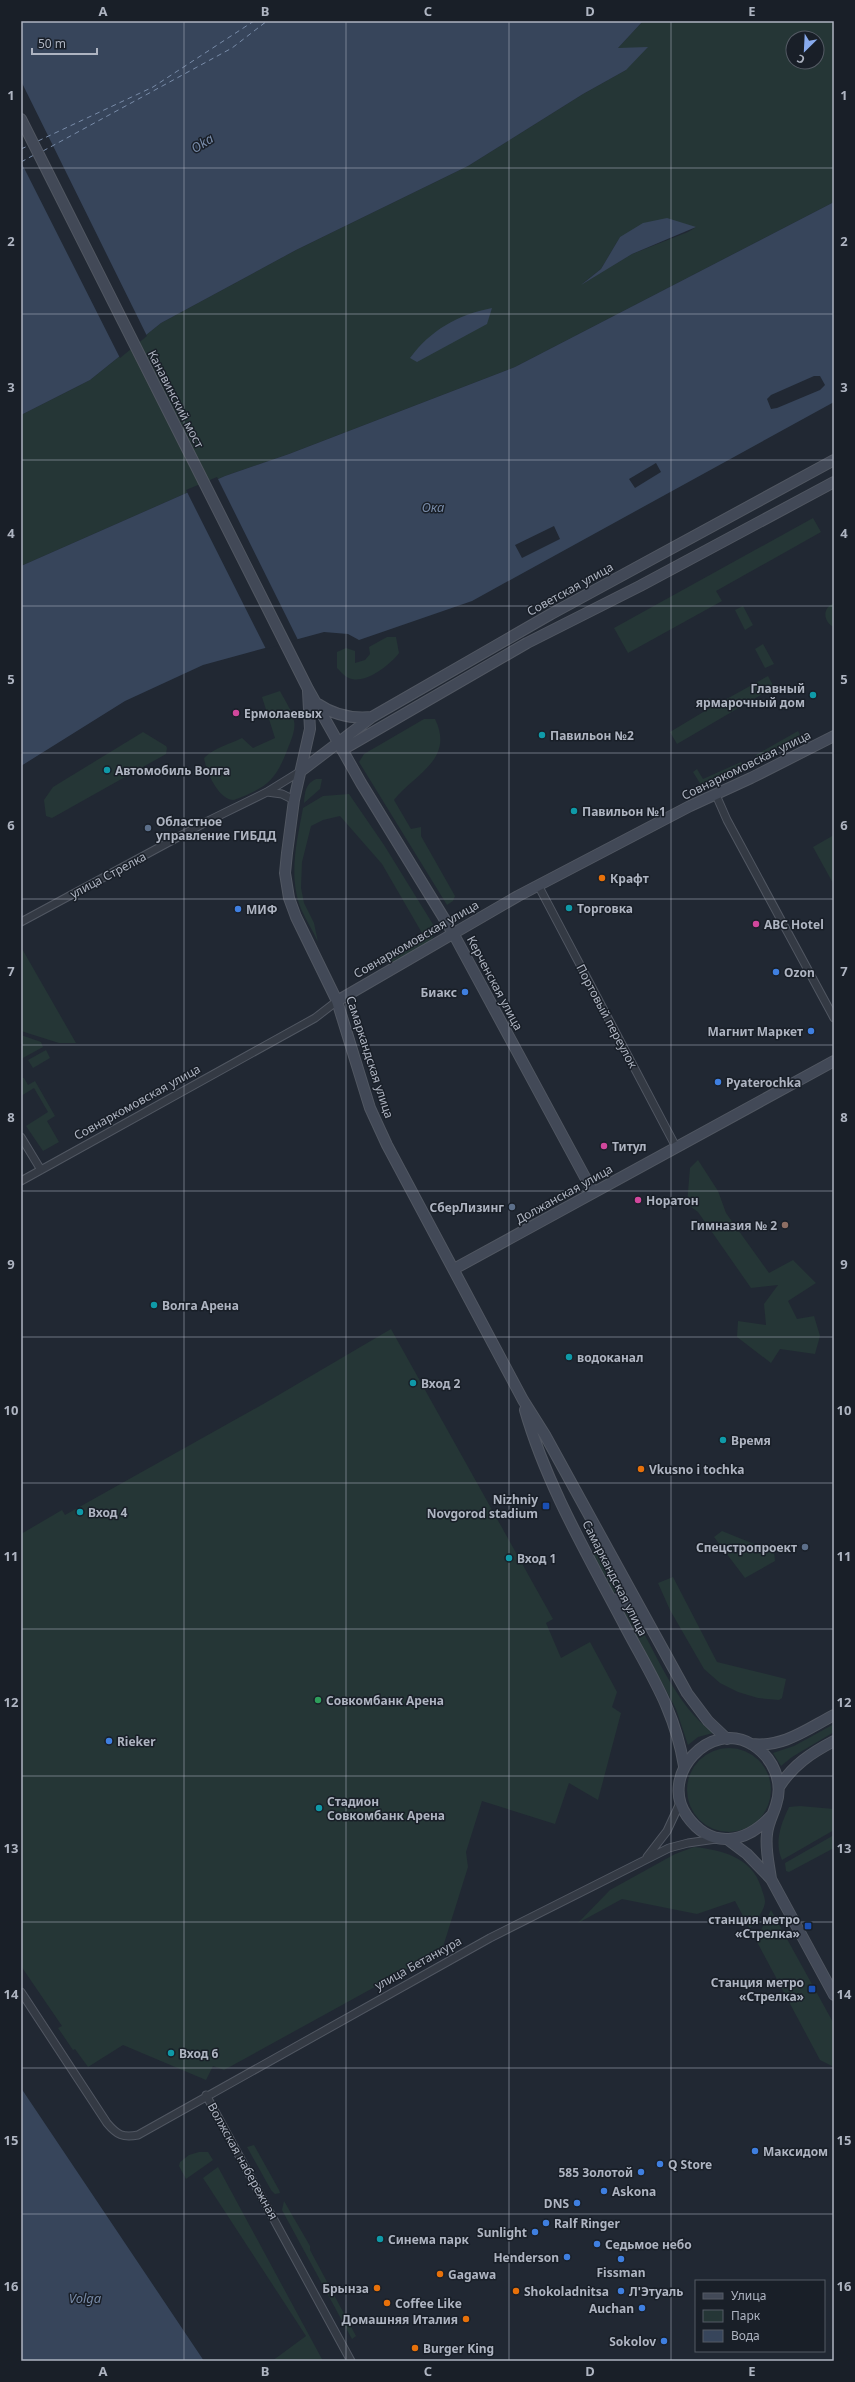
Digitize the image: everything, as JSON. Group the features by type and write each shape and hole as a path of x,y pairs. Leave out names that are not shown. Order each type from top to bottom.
{"main road":[{"name":"Канавинский мост","path":"21,119 308,689 318,704"},
{"name":"Советская улица","path":"340,746 372,717 551,614 834,460"},
{"path":"301,771 340,746 527,643 640,586 834,482"},
{"name":"Самаркандская улица","path":"308,689 310,729 294,800 285,873 289,898 296,917 337,1000 370,1108 387,1144 522,1400 545,1435 696,1708 727,1739"},
{"path":"318,704 342,715 360,718 372,717"},
{"name":"Керченская улица","path":"318,704 340,746 453,933 593,1192"},
{"name":"Совнаркомовская улица","path":"337,1000 538,886 690,806 716,795 834,736"},
{"name":"Должанская улица","path":"454,1269 834,1061"},
{"name":"Самаркандская улица","path":"522,1400 533,1438 584,1548 657,1683 670,1711 684,1766"},
{"path":"611,1599 620,1599 627,1603 646,1627 655,1633"},
{"path":"834,1715 783,1742 762,1745 727,1739 714,1741 702,1746 691,1755 679,1778 680,1803 686,1815 695,1826 706,1834 723,1839 747,1854 771,1879 834,1995"},
{"path":"779,1787 788,1772 801,1760 834,1741"},
{"path":"723,1839 744,1837 759,1829 771,1816 776,1806 779,1787 776,1774 771,1762 762,1751 751,1744"},
{"path":"771,1816 767,1846 771,1879"}],"street":[{"name":"улица Стрелка","path":"21,922 208,821 267,792 301,771"},
{"path":"267,792 282,794 294,800"},
{"path":"716,795 727,820 834,1018"},
{"name":"Портовый переулок","path":"538,886 676,1147"},
{"name":"Совнаркомовская улица","path":"21,1181 315,1018 337,1000"},
{"path":"21,1137 41,1170"},
{"name":"улица Бетанкура","path":"645,1859 667,1831 680,1803"},
{"name":"улица Бетанкура","path":"206,2095 490,1938 606,1881 645,1859 669,1848 688,1843 723,1839"},
{"name":"Волжская набережная","path":"21,1992 115,2133 126,2137 138,2135 206,2095 351,2361"}],"green space":[{"path":"643,21 834,21 834,202 515,367 289,454 225,476 21,566 21,415 90,380 161,323 296,250 468,166 583,94 626,70 617,49","holes":["696,227 688,232 632,254 583,283 601,269 620,237"]},
{"path":"813,518 821,532 716,591 722,601 628,653 614,628"},
{"path":"834,603 834,627 830,625 825,615 827,608"},
{"path":"743,606 753,625 745,630 735,610"},
{"path":"387,637 396,637 399,653 378,672 365,678 352,679 337,668 337,652 346,648 355,651 355,663 365,660 370,654 369,647"},
{"path":"763,644 774,664 765,668 755,649"},
{"path":"768,676 774,687 677,744 670,732 710,708 706,707 705,701 709,698 712,700 714,706"},
{"path":"280,691 292,713 294,731 279,769 262,787 234,800 228,799 214,784 207,770 204,758 217,749 242,738 253,748 275,738 262,697"},
{"path":"424,719 435,719 440,733 440,745 436,756 430,765 394,800 411,829 421,827 421,836 455,896 453,901 447,905 359,762 364,754"},
{"path":"798,731 800,735 759,758 756,755"},
{"path":"143,732 166,746 166,754 52,818 46,816 44,800 53,787"},
{"path":"741,762 744,767 701,785 693,772 697,769 703,779"},
{"path":"316,779 322,779 320,789 304,803 305,792 308,786"},
{"path":"349,794 384,845 434,926 434,936 427,944 390,964 384,958 384,954 422,933 382,864 340,816 323,820 311,826 302,862 301,888 304,903 314,923 318,942 301,909 297,897 294,871 298,833 303,808 323,796"},
{"path":"834,835 834,885 813,847"},
{"path":"21,947 76,1043 59,1043 21,1031"},
{"path":"21,1035 41,1042 43,1047 21,1059"},
{"path":"46,1050 50,1058 33,1068 28,1060"},
{"path":"21,1078 24,1078 28,1085 35,1081 55,1116 47,1121 59,1142 43,1151 26,1126 48,1112 34,1088 21,1096"},
{"path":"698,1160 718,1191 726,1213 769,1273 793,1260 816,1283 788,1301 797,1319 814,1316 820,1336 815,1354 780,1349 771,1363 737,1337 738,1321 766,1325 764,1304 778,1285 751,1288 698,1212 687,1204 690,1168"},
{"name":"Совкомбанк Арена","path":"391,1329 553,1619 546,1623 561,1658 590,1642 617,1692 612,1707 621,1713 598,1800 569,1783 555,1824 482,1801 466,1852 468,1867 442,1950 224,2070 213,2066 206,2080 123,2045 88,2067 75,2049 73,2050 58,2028 62,2026 21,1966 21,1534 62,1510 65,1515 265,1403"},
{"path":"722,1531 774,1552 775,1561 745,1578 714,1537"},
{"path":"603,1550 627,1594 613,1592 594,1555"},
{"path":"673,1577 717,1662 786,1679 782,1698 779,1700 758,1698 738,1692 720,1683 704,1669 670,1610 658,1583"},
{"path":"628,1611 635,1617 678,1695 688,1709 713,1733 698,1737 688,1745 676,1709 624,1612"},
{"path":"834,1724 834,1732 792,1757 781,1766 773,1753 794,1746"},
{"path":"729,1748 745,1751 759,1760 768,1774 771,1790 768,1806 759,1820 745,1829 729,1832 713,1829 699,1820 690,1806 687,1790 690,1774 699,1760 713,1751"},
{"path":"800,1806 834,1809 834,1830 782,1860 779,1840 783,1820 789,1807"},
{"path":"834,1835 834,1848 789,1872 786,1871 785,1863"},
{"path":"694,1847 715,1850 734,1857 743,1862 757,1877 765,1898 765,1902 761,1913 750,1929 735,1901 697,1914 622,1899 578,1923 610,1890 675,1854"},
{"path":"771,1910 834,2024 834,2067 820,2060 756,1940"},
{"path":"254,2145 280,2193 275,2194 271,2190 247,2147"},
{"path":"199,2152 208,2152 213,2160 186,2179 179,2166 180,2162 189,2155"},
{"path":"218,2167 323,2361 272,2361 306,2336 203,2178"},
{"path":"284,2201 310,2246 310,2250 356,2336 352,2339 282,2210"}],"water":[{"name":"Oka","path":"21,21 643,21 618,48 648,47 626,70 583,94 468,166 296,250 161,323 90,380 21,415"},
{"name":"Ока","path":"834,202 834,402 472,601 359,640 348,634 324,632 203,665 125,701 21,766 21,566 225,476 289,454 515,367"},
{"path":"667,218 696,227 632,254 581,285 601,269 620,237 643,223"},
{"path":"492,308 487,324 417,362 410,358 427,339 446,325 467,315"},
{"name":"Volga","path":"21,2088 204,2361 21,2361"}],"pier":[{"path":"21,81 147,336 120,358 21,162"},
{"path":"814,376 820,376 825,385 820,390 777,408 771,409 767,399 771,395"},
{"path":"656,463 661,472 635,488 629,479"},
{"path":"217,477 298,640 266,649 186,490"},
{"path":"554,526 560,539 522,558 515,545"}],"ferry route":[{"path":"38,141 153,87 254,21"},
{"path":"43,151 232,48 267,21"},
{"path":"21,149 30,145"},
{"path":"21,162 34,155"}],"place":[{"name":"Главный ярмарочный дом","path":"813,695"},
{"name":"Ермолаевых","path":"236,713"},
{"name":"Павильон №2","path":"542,735"},
{"name":"Автомобиль Волга","path":"107,770"},
{"name":"Павильон №1","path":"574,811"},
{"name":"Областное управление ГИБДД","path":"148,828"},
{"name":"Крафт","path":"602,878"},
{"name":"Торговка","path":"569,908"},
{"name":"МИФ","path":"238,909"},
{"name":"ABC Hotel","path":"756,924"},
{"name":"Ozon","path":"776,972"},
{"name":"Биакс","path":"465,992"},
{"name":"Магнит Маркет","path":"811,1031"},
{"name":"Pyaterochka","path":"718,1082"},
{"name":"Титул","path":"604,1146"},
{"name":"Норатон","path":"638,1200"},
{"name":"СберЛизинг","path":"512,1207"},
{"name":"Гимназия № 2","path":"785,1225"},
{"name":"Волга Арена","path":"154,1305"},
{"name":"водоканал","path":"569,1357"},
{"name":"Вход 2","path":"413,1383"},
{"name":"Время","path":"723,1440"},
{"name":"Vkusno i tochka","path":"641,1469"},
{"name":"Nizhniy Novgorod stadium","path":"546,1506"},
{"name":"Вход 4","path":"80,1512"},
{"name":"Спецстропроект","path":"805,1547"},
{"name":"Вход 1","path":"509,1558"},
{"name":"Совкомбанк Арена","path":"318,1700"},
{"name":"Rieker","path":"109,1741"},
{"name":"Стадион Совкомбанк Арена","path":"319,1808"},
{"name":"станция метро «Стрелка»","path":"808,1926"},
{"name":"Станция метро «Стрелка»","path":"812,1989"},
{"name":"Вход 6","path":"171,2053"},
{"name":"Максидом","path":"755,2151"},
{"name":"Q Store","path":"660,2164"},
{"name":"585 Золотой","path":"641,2172"},
{"name":"Askona","path":"604,2191"},
{"name":"DNS","path":"577,2203"},
{"name":"Ralf Ringer","path":"546,2223"},
{"name":"Sunlight","path":"535,2232"},
{"name":"Синема парк","path":"380,2239"},
{"name":"Седьмое небо","path":"597,2244"},
{"name":"Henderson","path":"567,2257"},
{"name":"Fissman","path":"621,2259"},
{"name":"Gagawa","path":"440,2274"},
{"name":"Брынза","path":"377,2288"},
{"name":"Shokoladnitsa","path":"516,2291"},
{"name":"Л'Этуаль","path":"621,2291"},
{"name":"Coffee Like","path":"387,2303"},
{"name":"Auchan","path":"642,2308"},
{"name":"Домашняя Италия","path":"466,2319"},
{"name":"Sokolov","path":"664,2341"},
{"name":"Burger King","path":"415,2348"}]}
